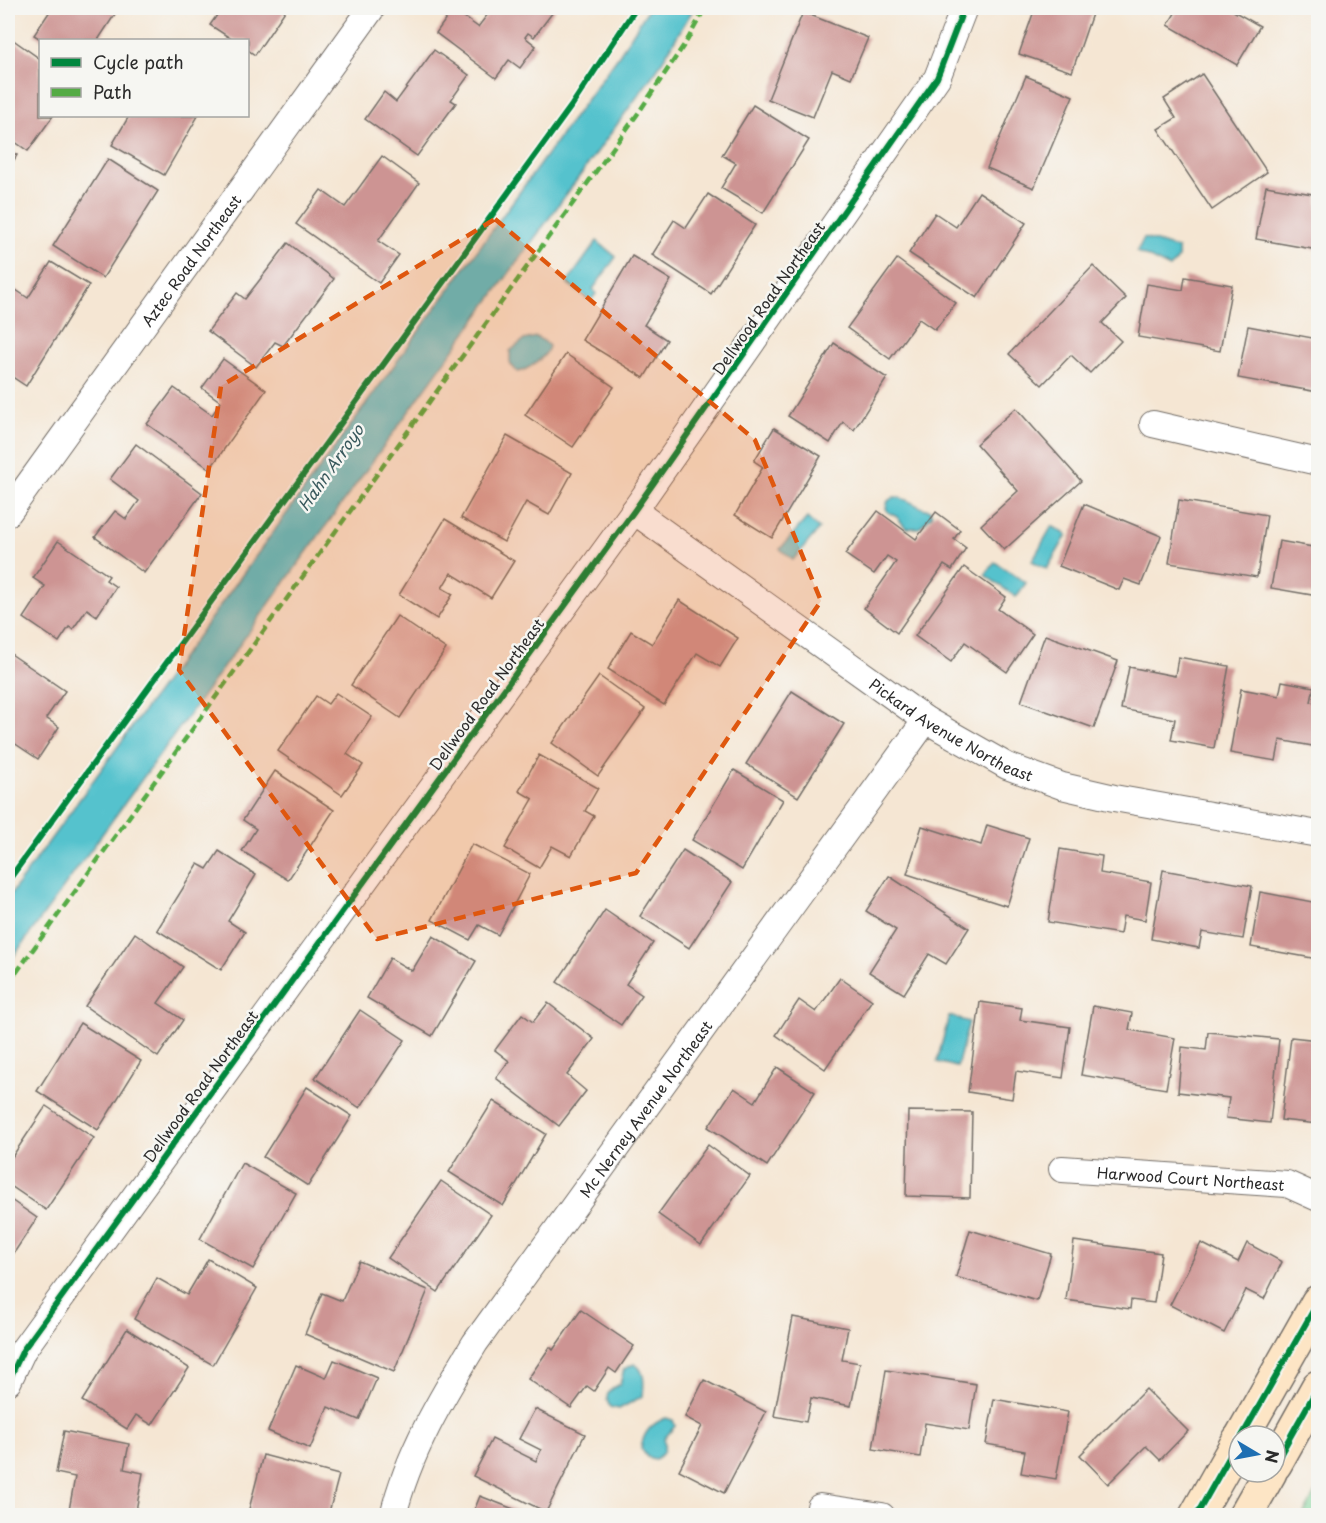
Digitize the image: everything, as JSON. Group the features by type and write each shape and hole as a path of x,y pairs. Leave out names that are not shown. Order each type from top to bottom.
{"street":[{"name":"Aztec Road Northeast","path":"8,513 372,8"},
{"name":"Dellwood Road Northeast","path":"8,1382 30,1340 634,511 937,78 964,8"},
{"path":"1153,424 1318,462"},
{"name":"Pickard Avenue Northeast","path":"634,511 926,720 1007,766 1062,786 1114,798 1318,834"},
{"name":"Mc Nerney Avenue Northeast","path":"393,1515 417,1448 444,1394 475,1343 926,720"},
{"name":"Harwood Court Northeast","path":"1062,1169 1287,1184 1318,1198"},
{"path":"1249,1424 1318,1302"},
{"path":"1287,1443 1318,1387"},
{"path":"1196,1515 1227,1461"},
{"path":"1245,1515 1263,1484"},
{"path":"820,1507 882,1515"}],"highlighted area":[{"path":"495,219 755,440 821,601 636,873 377,939 179,670 221,386"}],"green space":[{"path":"1318,1488 1318,1515 1303,1515"}],"water":[{"name":"Hahn Arroyo","path":"649,8 694,8 658,68 8,964 8,898 619,55"},
{"path":"1144,238 1178,249 1178,259 1170,268 1137,252"},
{"path":"597,241 616,257 593,289 596,294 592,299 587,298 567,283"},
{"path":"536,337 549,346 548,350 536,362 517,372 510,363 510,351 524,340"},
{"path":"894,497 930,510 932,515 919,528 906,528 886,508 888,501"},
{"path":"807,518 819,529 793,560 780,549"},
{"path":"1052,526 1067,535 1047,569 1032,561"},
{"path":"995,562 1026,583 1016,597 985,575"},
{"path":"949,1016 969,1022 957,1067 937,1062"},
{"path":"634,1364 641,1370 644,1382 643,1396 619,1409 610,1407 607,1399 608,1393 620,1384 624,1369"},
{"path":"666,1418 673,1420 675,1426 664,1439 664,1451 655,1459 647,1457 641,1448 646,1433 656,1423"}],"building":[{"path":"52,8 119,8 99,39 40,39 34,35"},
{"path":"222,8 287,8 255,55 249,51 249,39 231,39 210,25"},
{"path":"487,8 556,8 534,37 528,33 525,37 536,46 520,68 509,60 496,78 436,33 453,9 478,27 491,10"},
{"path":"1035,8 1094,8 1072,72 1019,54"},
{"path":"1178,8 1228,8 1260,26 1237,65 1168,25"},
{"path":"803,12 868,38 851,78 832,70 813,117 768,99"},
{"path":"12,39 39,58 39,117 52,117 28,151 8,137 8,82 11,76 8,73 8,45"},
{"path":"434,50 469,75 451,100 456,103 417,156 365,119 384,92 396,102"},
{"path":"1202,74 1267,172 1212,210 1158,129 1176,118 1164,99"},
{"path":"1026,76 1073,96 1034,188 987,168"},
{"path":"753,105 809,140 763,213 721,188 736,163 722,155"},
{"path":"128,117 197,117 164,175 112,145"},
{"path":"8,150 17,155 8,170"},
{"path":"382,156 419,183 378,241 399,255 379,283 296,224 321,190 345,207"},
{"path":"108,159 158,191 103,278 53,246"},
{"path":"1266,186 1318,195 1318,250 1256,239"},
{"path":"979,192 1026,223 977,298 909,253 935,213 956,227"},
{"path":"708,194 755,225 711,294 652,255 674,220 686,228"},
{"path":"288,243 334,279 283,346 275,342 256,367 208,331 237,293 245,299"},
{"path":"632,256 671,280 644,325 667,340 644,378 582,340"},
{"path":"897,259 956,303 935,330 919,319 890,359 847,328"},
{"path":"51,262 89,285 26,386 8,374 8,304 16,290 28,298"},
{"path":"1093,266 1126,298 1102,323 1121,341 1090,373 1071,355 1042,385 1009,354"},
{"path":"1185,277 1232,285 1220,351 1138,337 1147,284 1183,290"},
{"path":"1248,326 1318,339 1318,392 1238,378"},
{"path":"834,343 887,378 854,430 843,422 830,443 788,416"},
{"path":"566,354 614,387 573,447 525,415"},
{"path":"223,359 266,390 210,469 147,424 174,388 212,415 221,402 202,388"},
{"path":"1016,408 1081,481 1004,550 981,525 1018,491 976,444"},
{"path":"774,428 821,456 772,538 735,515 763,467 754,461"},
{"path":"507,436 572,473 549,515 526,502 504,542 461,518"},
{"path":"136,444 202,493 144,573 95,537 115,511 126,519 139,501 110,479"},
{"path":"1179,500 1267,515 1257,577 1169,563"},
{"path":"1084,504 1161,536 1141,585 1124,579 1119,590 1059,566"},
{"path":"878,511 916,539 936,512 960,530 954,539 966,548 952,570 944,565 897,633 864,608 896,562 887,556 874,574 845,554"},
{"path":"445,519 514,561 491,598 451,573 442,588 453,594 437,619 399,595"},
{"path":"58,541 109,576 106,580 116,587 97,616 87,609 73,629 69,627 59,642 24,618 45,586 33,578"},
{"path":"1279,541 1318,548 1318,596 1271,588"},
{"path":"964,567 1006,597 998,609 1033,634 1007,672 965,642 951,662 915,636"},
{"path":"679,600 738,638 720,667 697,653 664,705 608,669 631,631 652,644"},
{"path":"397,616 446,649 400,718 351,685"},
{"path":"1045,635 1118,661 1094,728 1021,702"},
{"path":"8,652 65,691 46,718 59,727 38,759 14,743 8,752"},
{"path":"1178,657 1229,666 1214,748 1171,740 1175,719 1121,709 1129,667 1175,676"},
{"path":"599,676 645,709 598,776 552,743"},
{"path":"1282,681 1314,687 1311,702 1318,704 1318,747 1280,740 1276,761 1230,753 1241,689 1279,696"},
{"path":"792,691 844,724 798,797 746,764"},
{"path":"336,693 372,717 347,754 363,765 342,795 278,751 316,696 328,704"},
{"path":"539,755 598,788 585,811 594,816 571,856 552,846 539,868 505,848 533,799 519,791"},
{"path":"734,770 783,800 742,870 692,840"},
{"path":"275,771 334,810 288,880 242,851 256,829 243,820"},
{"path":"987,825 1029,838 1007,906 907,874 922,826 981,845"},
{"path":"472,844 530,874 498,935 479,925 470,940 432,920"},
{"path":"1060,849 1102,856 1100,873 1151,882 1145,920 1123,916 1120,934 1048,922"},
{"path":"683,850 732,882 689,948 640,916"},
{"path":"219,851 256,875 228,921 245,932 221,970 157,930 198,864 207,869"},
{"path":"1163,870 1252,886 1243,939 1202,932 1199,948 1151,939"},
{"path":"889,876 969,928 946,964 929,954 904,994 869,972 896,930 866,911"},
{"path":"1260,892 1318,903 1318,959 1251,947"},
{"path":"605,910 653,943 626,984 642,995 621,1025 557,982"},
{"path":"135,933 183,967 158,1003 183,1020 158,1057 85,1006"},
{"path":"433,936 476,961 432,1036 367,998 390,958 412,971"},
{"path":"840,978 872,1000 825,1069 776,1035 799,1000 816,1012"},
{"path":"980,1002 1022,1008 1020,1020 1070,1027 1063,1078 1016,1071 1012,1099 968,1092"},
{"path":"548,1003 594,1039 567,1075 586,1091 559,1126 496,1078 509,1061 495,1050 522,1014 533,1022"},
{"path":"1093,1006 1132,1013 1129,1030 1175,1038 1166,1089 1081,1075"},
{"path":"360,1010 405,1040 360,1108 315,1078"},
{"path":"80,1023 141,1061 98,1130 37,1091"},
{"path":"1208,1032 1279,1039 1270,1123 1226,1118 1229,1098 1178,1092 1182,1047 1206,1050"},
{"path":"1291,1037 1318,1040 1318,1124 1281,1120"},
{"path":"777,1067 815,1092 767,1166 708,1127 734,1088 755,1102"},
{"path":"307,1087 352,1116 308,1186 263,1157"},
{"path":"493,1101 546,1134 503,1206 449,1172"},
{"path":"46,1106 94,1138 46,1210 8,1184 8,1163"},
{"path":"908,1111 972,1112 970,1198 906,1196"},
{"path":"708,1145 750,1176 701,1245 658,1214"},
{"path":"242,1163 296,1193 253,1269 200,1239"},
{"path":"441,1181 491,1215 438,1292 388,1258"},
{"path":"8,1198 37,1218 8,1262"},
{"path":"970,1230 1051,1254 1037,1301 956,1277"},
{"path":"1074,1241 1161,1253 1154,1303 1131,1300 1130,1309 1066,1300"},
{"path":"1201,1243 1238,1262 1247,1243 1282,1262 1264,1299 1246,1290 1224,1333 1170,1305"},
{"path":"208,1259 257,1288 213,1365 134,1319 157,1278 187,1295"},
{"path":"359,1261 428,1290 394,1372 305,1334 322,1293 342,1301"},
{"path":"581,1310 634,1346 616,1373 609,1368 594,1391 587,1386 571,1408 528,1379 550,1347 553,1350"},
{"path":"793,1317 848,1328 842,1360 860,1363 851,1406 811,1398 806,1422 774,1416"},
{"path":"127,1329 189,1368 152,1425 136,1415 127,1429 82,1401"},
{"path":"334,1360 377,1378 359,1420 328,1407 310,1449 268,1431 296,1365 326,1378"},
{"path":"886,1370 976,1384 969,1430 925,1423 920,1457 873,1449"},
{"path":"704,1380 766,1412 724,1493 679,1470 702,1426 685,1417"},
{"path":"1146,1389 1188,1431 1160,1460 1146,1446 1108,1484 1080,1455"},
{"path":"994,1399 1068,1412 1056,1479 1021,1473 1025,1451 986,1444"},
{"path":"535,1409 585,1434 546,1512 473,1476 492,1439 536,1461 541,1450 519,1439"},
{"path":"64,1431 129,1444 124,1469 143,1473 135,1516 68,1516 75,1477 56,1473"},
{"path":"263,1455 339,1475 328,1516 257,1516 248,1513"},
{"path":"480,1496 529,1515 529,1516 472,1516"}],"marked path":[{"path":"8,984 639,112 688,39 705,8"}],"cycle path":[{"path":"8,881 572,105 636,8"},
{"path":"8,1382 23,1350 634,511 937,78 964,8"},
{"path":"1249,1424 1318,1302"},
{"path":"1287,1443 1318,1387"},
{"path":"1196,1516 1227,1461"}]}
